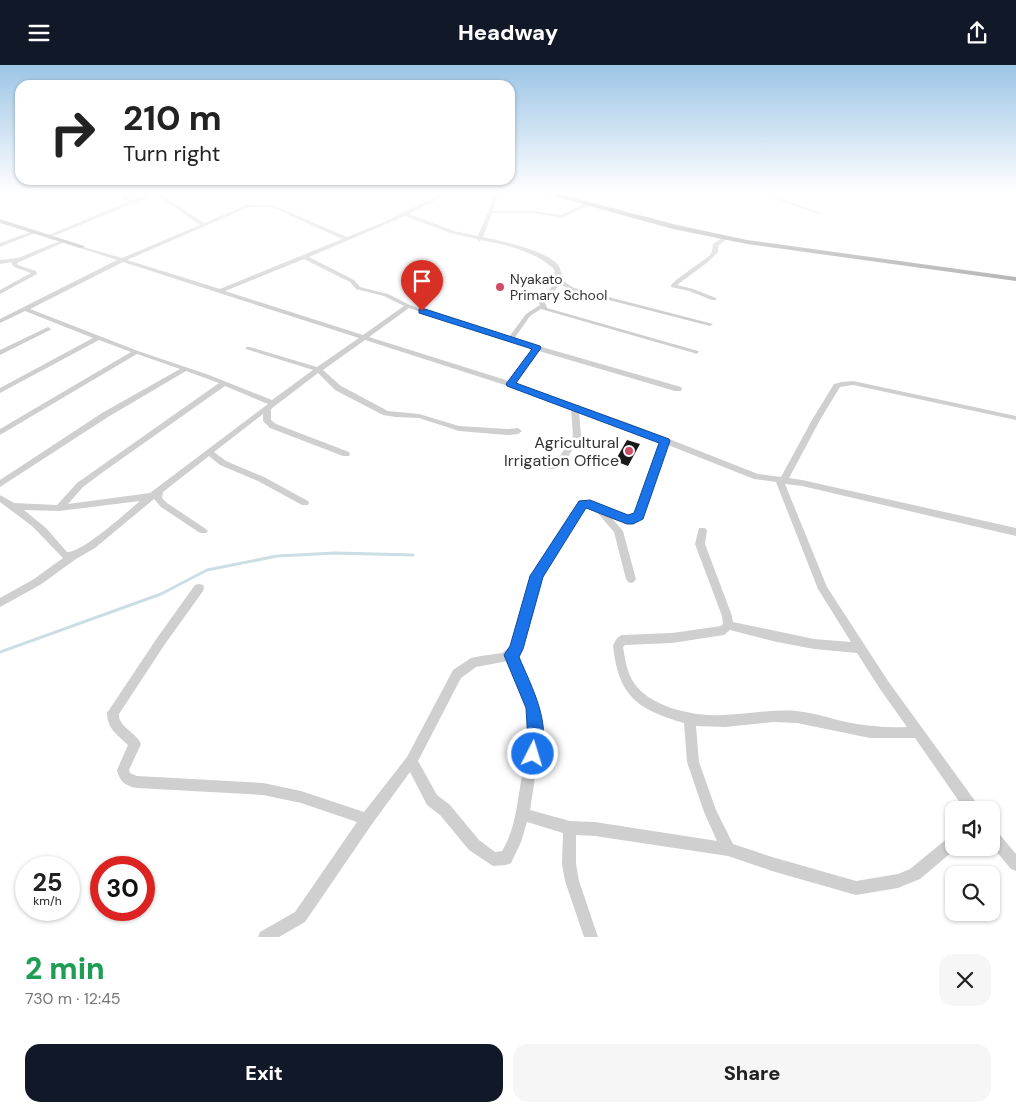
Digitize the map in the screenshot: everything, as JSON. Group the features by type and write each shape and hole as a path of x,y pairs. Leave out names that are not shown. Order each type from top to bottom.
{"highway":[{"path":"703,233 818,254 1016,279"}],"main road":[{"path":"37,233 82,247"}],"street":[{"path":"0,245 32,233"},
{"path":"49,236 57,233"},
{"path":"0,321 122,260 186,233"},
{"path":"332,233 346,239"},
{"path":"220,291 361,233"},
{"path":"454,233 542,255 557,268 559,281 542,306 526,318 511,339"},
{"path":"479,240 482,233"},
{"path":"714,299 691,290 673,286 708,259 715,252 715,245 725,238"},
{"path":"0,262 18,260 64,241"},
{"path":"82,247 511,384 575,406 757,477 802,483 1016,533"},
{"path":"305,257 352,281 358,287 386,295 408,306 537,348 678,389"},
{"path":"0,291 34,274 16,266 14,262 18,260"},
{"path":"559,281 578,291 710,324"},
{"path":"0,603 37,582 103,536 155,493 270,406 408,306"},
{"path":"542,306 550,311 696,352"},
{"path":"25,309 224,383 270,406"},
{"path":"0,353 48,329"},
{"path":"0,391 98,337"},
{"path":"248,347 319,370 338,388 386,413 419,416 460,428 507,432 518,431"},
{"path":"511,384 537,348"},
{"path":"0,433 136,351"},
{"path":"0,484 105,415 185,369"},
{"path":"59,508 80,485 224,383"},
{"path":"967,801 917,732 823,589 782,481 816,420 837,386 842,383 853,383 1016,418"},
{"path":"270,406 268,421 273,425 346,454"},
{"path":"550,467 561,461 577,436 575,406"},
{"path":"265,937 300,917 367,819 411,761 457,674 466,666 476,662 504,659 516,649 531,593 541,567 583,504 590,504 627,519 633,520 639,516 665,441"},
{"path":"209,452 223,463 261,479 305,503"},
{"path":"14,506 59,508 155,493"},
{"path":"155,493 164,505 203,531"},
{"path":"0,498 31,519 57,544 64,555 73,556"},
{"path":"599,509 618,531 630,579"},
{"path":"702,530 700,544 727,615 728,625 724,630 672,639 622,640 618,645 621,669 632,690 653,707 690,719 727,721 780,716 880,733 917,732"},
{"path":"199,588 113,713 113,722 118,730 134,741 135,744 124,770 125,777 130,781 138,782 263,789 301,797 367,819"},
{"path":"728,625 786,639 861,648"},
{"path":"411,761 432,801 445,810 474,845 493,859 506,858 516,840 524,815 526,787 535,741 533,708 511,655"},
{"path":"690,719 693,762 710,812 728,849"},
{"path":"524,815 570,828 613,831 728,849 772,864 856,888 890,883 915,874 945,849"},
{"path":"570,828 569,864 572,881 591,937"},
{"path":"1000,845 1016,864"}],"building":[{"name":"Agricultural Irrigation Office","path":"627,440 640,444 628,466 615,461"}],"waterway":[{"path":"0,652 161,594 207,570 277,556 335,553 413,555"}],"place":[{"name":"Nyakato Primary School","path":"500,287"},
{"name":"Agricultural Irrigation Office","path":"629,451"}],"route":[{"path":"422,311 537,348 511,384 575,406 665,441 639,516 633,520 627,519 590,504 583,504 537,576 524,616 520,637 516,649 511,655 533,708 535,741 533,754"}]}
